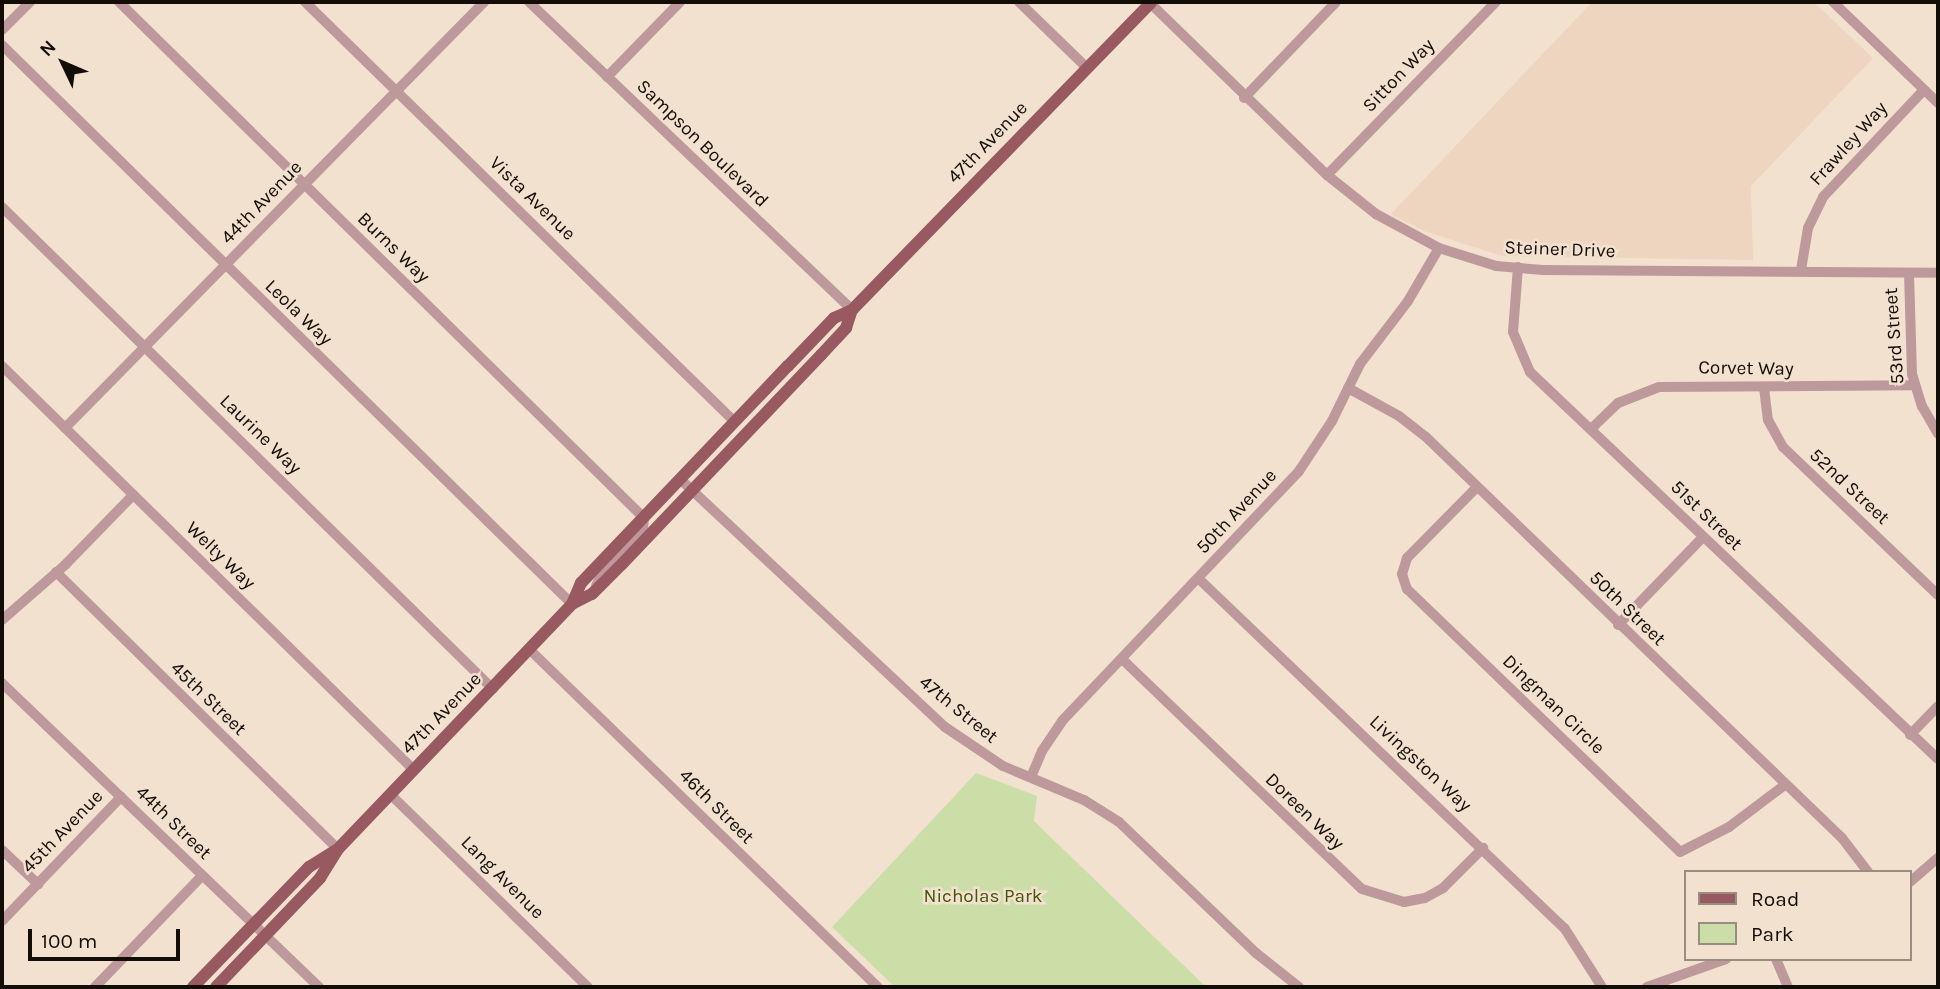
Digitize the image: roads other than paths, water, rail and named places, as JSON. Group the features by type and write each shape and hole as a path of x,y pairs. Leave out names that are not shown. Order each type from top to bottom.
{"main road":[{"name":"47th Avenue","path":"216,987 320,878 338,849 572,604 581,583 834,318 852,310 1150,2"},
{"name":"47th Avenue","path":"572,604 592,594 692,491 846,328 852,310"},
{"name":"47th Avenue","path":"193,987 309,867 338,849"}],"street":[{"path":"2,30 30,2"},
{"name":"Burns Way","path":"119,2 644,518"},
{"name":"Vista Avenue","path":"305,2 735,422"},
{"name":"44th Avenue","path":"65,428 484,2"},
{"name":"Sampson Boulevard","path":"529,2 852,310"},
{"path":"607,77 680,2"},
{"path":"1019,2 1087,68"},
{"name":"Steiner Drive","path":"1150,2 1244,97 1327,175 1376,214 1439,248 1496,266 1938,273"},
{"path":"1244,97 1336,2"},
{"name":"Sitton Way","path":"1327,175 1496,2"},
{"path":"1833,2 1938,103"},
{"name":"Leola Way","path":"2,45 224,266 572,604"},
{"name":"Frawley Way","path":"1801,270 1808,228 1822,197 1924,90"},
{"name":"Laurine Way","path":"2,207 493,689"},
{"name":"50th Avenue","path":"1031,777 1051,734 1299,471 1348,388 1439,248"},
{"name":"51st Street","path":"1518,267 1512,321 1519,353 1537,380 1938,759"},
{"name":"53rd Street","path":"1909,273 1914,385 1938,434"},
{"name":"Welty Way","path":"2,366 414,770"},
{"name":"Corvet Way","path":"1591,429 1619,403 1648,389 1670,385 1764,388 1914,385"},
{"name":"50th Street","path":"1348,388 1399,415 1478,487 1618,625 1842,838 1866,870"},
{"name":"52nd Street","path":"1764,388 1768,420 1783,447 1938,595"},
{"name":"47th Street","path":"681,479 945,727 981,754 1084,800 1119,822 1256,953 1299,987"},
{"name":"Dingman Circle","path":"1478,487 1407,558 1402,574 1406,589 1680,852 1729,827 1786,784"},
{"path":"2,620 56,572 133,495"},
{"path":"592,594 602,573 643,530 644,518"},
{"path":"1618,625 1703,537"},
{"name":"45th Street","path":"56,572 338,849"},
{"name":"Livingston Way","path":"1199,579 1565,929 1602,987"},
{"name":"46th Street","path":"530,650 878,987"},
{"name":"Doreen Way","path":"1122,659 1362,889 1404,902 1424,898 1451,881 1483,848"},
{"name":"44th Street","path":"2,684 319,987"},
{"path":"1910,735 1938,706"},
{"name":"Lang Avenue","path":"391,795 588,987"},
{"name":"45th Avenue","path":"2,922 121,797"},
{"path":"2,850 38,884"},
{"path":"1912,880 1938,859"},
{"path":"95,987 202,876"},
{"path":"1647,987 1720,961"},
{"path":"1777,961 1788,987"}],"park label":[{"name":"Nicholas Park","path":"983,897"}]}
